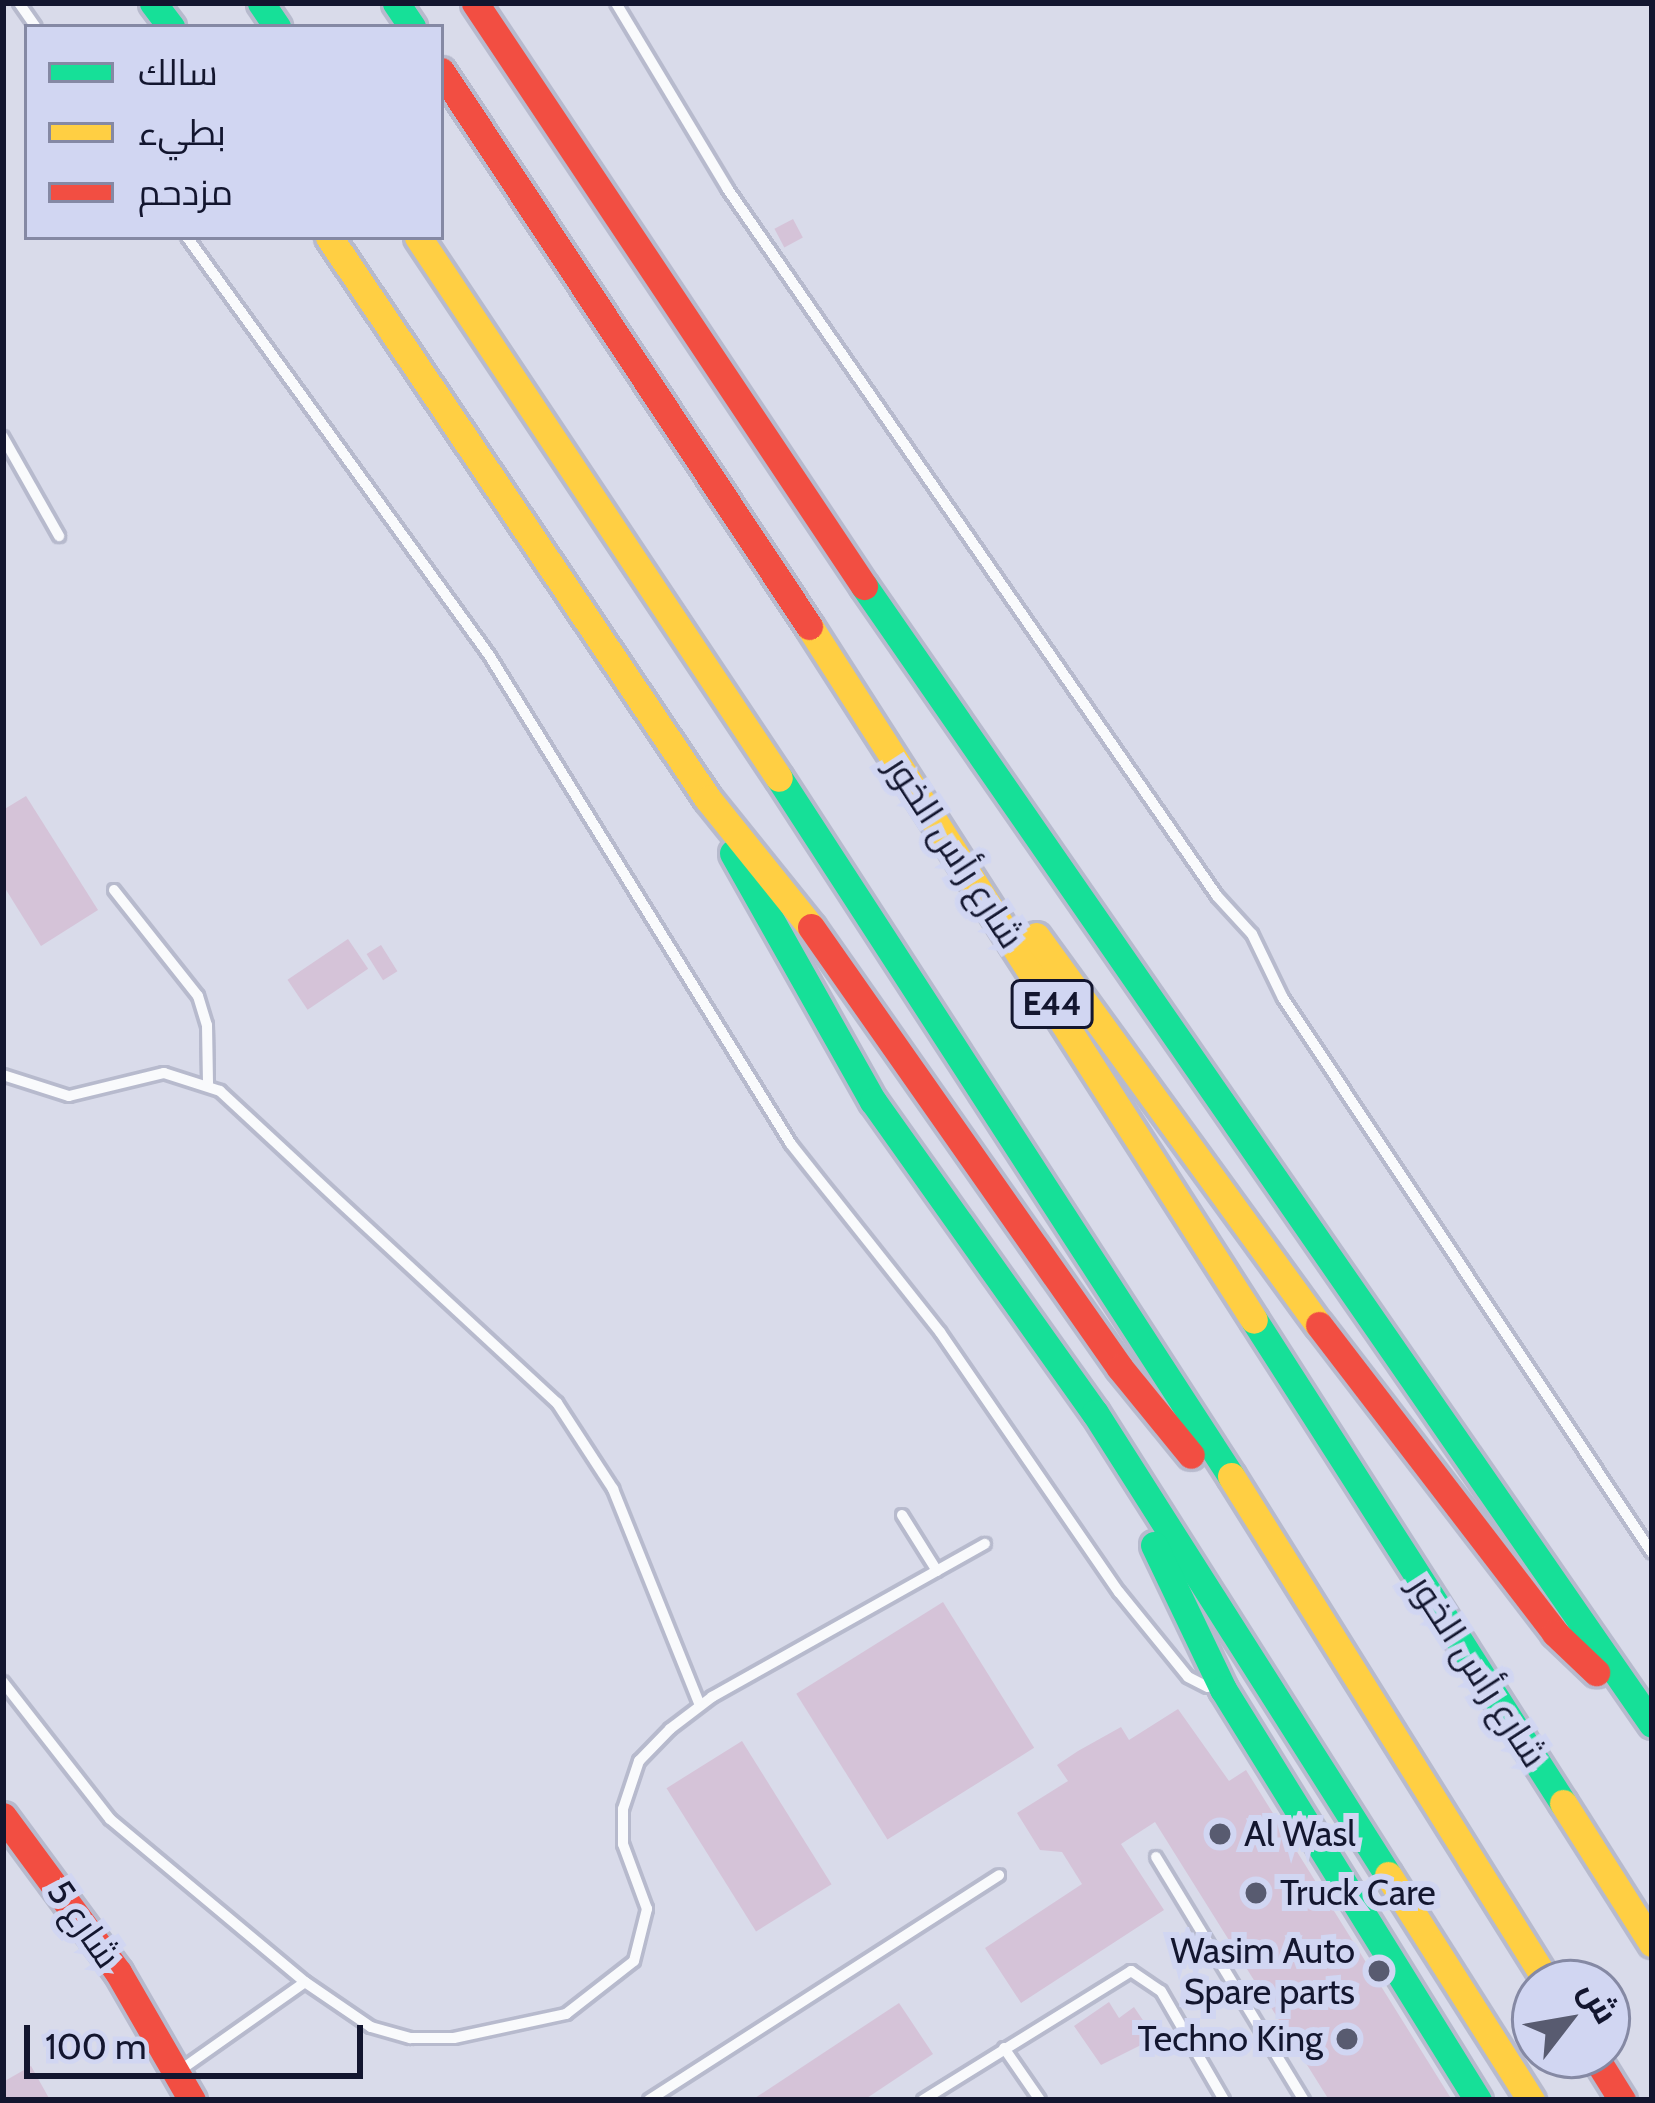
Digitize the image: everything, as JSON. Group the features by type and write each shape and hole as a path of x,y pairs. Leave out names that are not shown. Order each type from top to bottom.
{"main road":[{"path":"475,3 948,712 1652,1725"},
{"name":"شارع رأس الخور","path":"444,76 878,730 1652,1943"},
{"path":"331,240 708,799 801,912 1120,1368 1300,1590"},
{"name":"E44","path":"420,240 1002,1113 1533,1959"},
{"path":"878,730 1555,1634 1652,1725"},
{"path":"708,799 771,930 874,1101 1029,1321 1531,2100"},
{"path":"1029,1321 1061,1396 1151,1540 1223,1689 1478,2100"},
{"name":"شارع 5","path":"3,1816 118,1972 192,2100"}],"lane":[{"path":"616,3 780,267 1217,896 1252,934 1283,998 1652,1553"},
{"path":"189,240 489,656 791,1144 940,1332 1153,1635 1195,1682 1223,1689"},
{"path":"3,437 59,536"},
{"path":"114,890 198,997 207,1025 208,1083"},
{"path":"3,1075 69,1096 164,1073 208,1083 557,1402 613,1489 700,1705"},
{"path":"902,1515 938,1570"},
{"path":"3,1682 124,1832 354,2018 410,2038 529,2025 583,2006 626,1971 645,1938 646,1909 623,1844 632,1776 700,1705 985,1544"},
{"path":"1156,1857 1304,2100"},
{"path":"649,2100 999,1875"},
{"path":"923,2100 1107,1979 1143,1974 1224,2100"},
{"path":"176,2073 305,1982"},
{"path":"1004,2048 1040,2100"}],"building":[{"path":"793,219 803,238 784,247 774,229"},
{"path":"26,796 98,910 41,946 3,885 3,810"},
{"path":"348,939 368,969 308,1010 287,980"},
{"path":"381,945 397,971 383,980 367,954"},
{"path":"943,1602 1034,1748 887,1840 796,1694"},
{"path":"1178,1709 1229,1781 1246,1770 1452,2100 1329,2100 1155,1822 1121,1844 1164,1910 1021,2003 985,1948 1082,1884 1062,1852 1040,1850 1017,1813 1068,1781 1057,1765 1078,1751 1121,1727 1129,1740"},
{"path":"742,1741 832,1884 756,1931 667,1788"},
{"path":"1109,2002 1119,2018 1134,2007 1155,2038 1101,2065 1074,2026"},
{"path":"899,2003 933,2054 864,2100 752,2100"},
{"path":"31,2066 50,2100 3,2100 3,2082"}],"traffic: fast":[{"path":"153,3 169,24"},
{"path":"261,3 275,24"},
{"path":"396,3 410,24"},
{"path":"864,586 1652,1724"},
{"path":"779,778 1231,1476"},
{"path":"733,853 873,1101 1095,1413 1388,1875"},
{"path":"1254,1320 1563,1803"},
{"path":"1154,1545 1223,1689"},
{"path":"1223,1689 1478,2100"}],"traffic: slow":[{"path":"331,240 708,799 811,927"},
{"path":"420,240 779,778"},
{"path":"809,626 1254,1320"},
{"path":"1036,936 1319,1325"},
{"path":"1231,1476 1533,1959"},
{"path":"1563,1803 1652,1943"},
{"path":"1388,1875 1531,2100"}],"traffic: jam":[{"path":"475,3 864,586"},
{"path":"444,76 809,626"},
{"path":"811,927 1120,1368 1191,1455"},
{"path":"1319,1325 1555,1633 1596,1672"},
{"path":"3,1816 118,1972 192,2100"},
{"path":"1609,2079 1622,2100"}],"place":[{"name":"Al Wasl","path":"1220,1834"},
{"name":"Truck Care","path":"1256,1893"},
{"name":"Wasim Auto Spare parts","path":"1379,1971"},
{"name":"Techno King","path":"1347,2039"}]}
